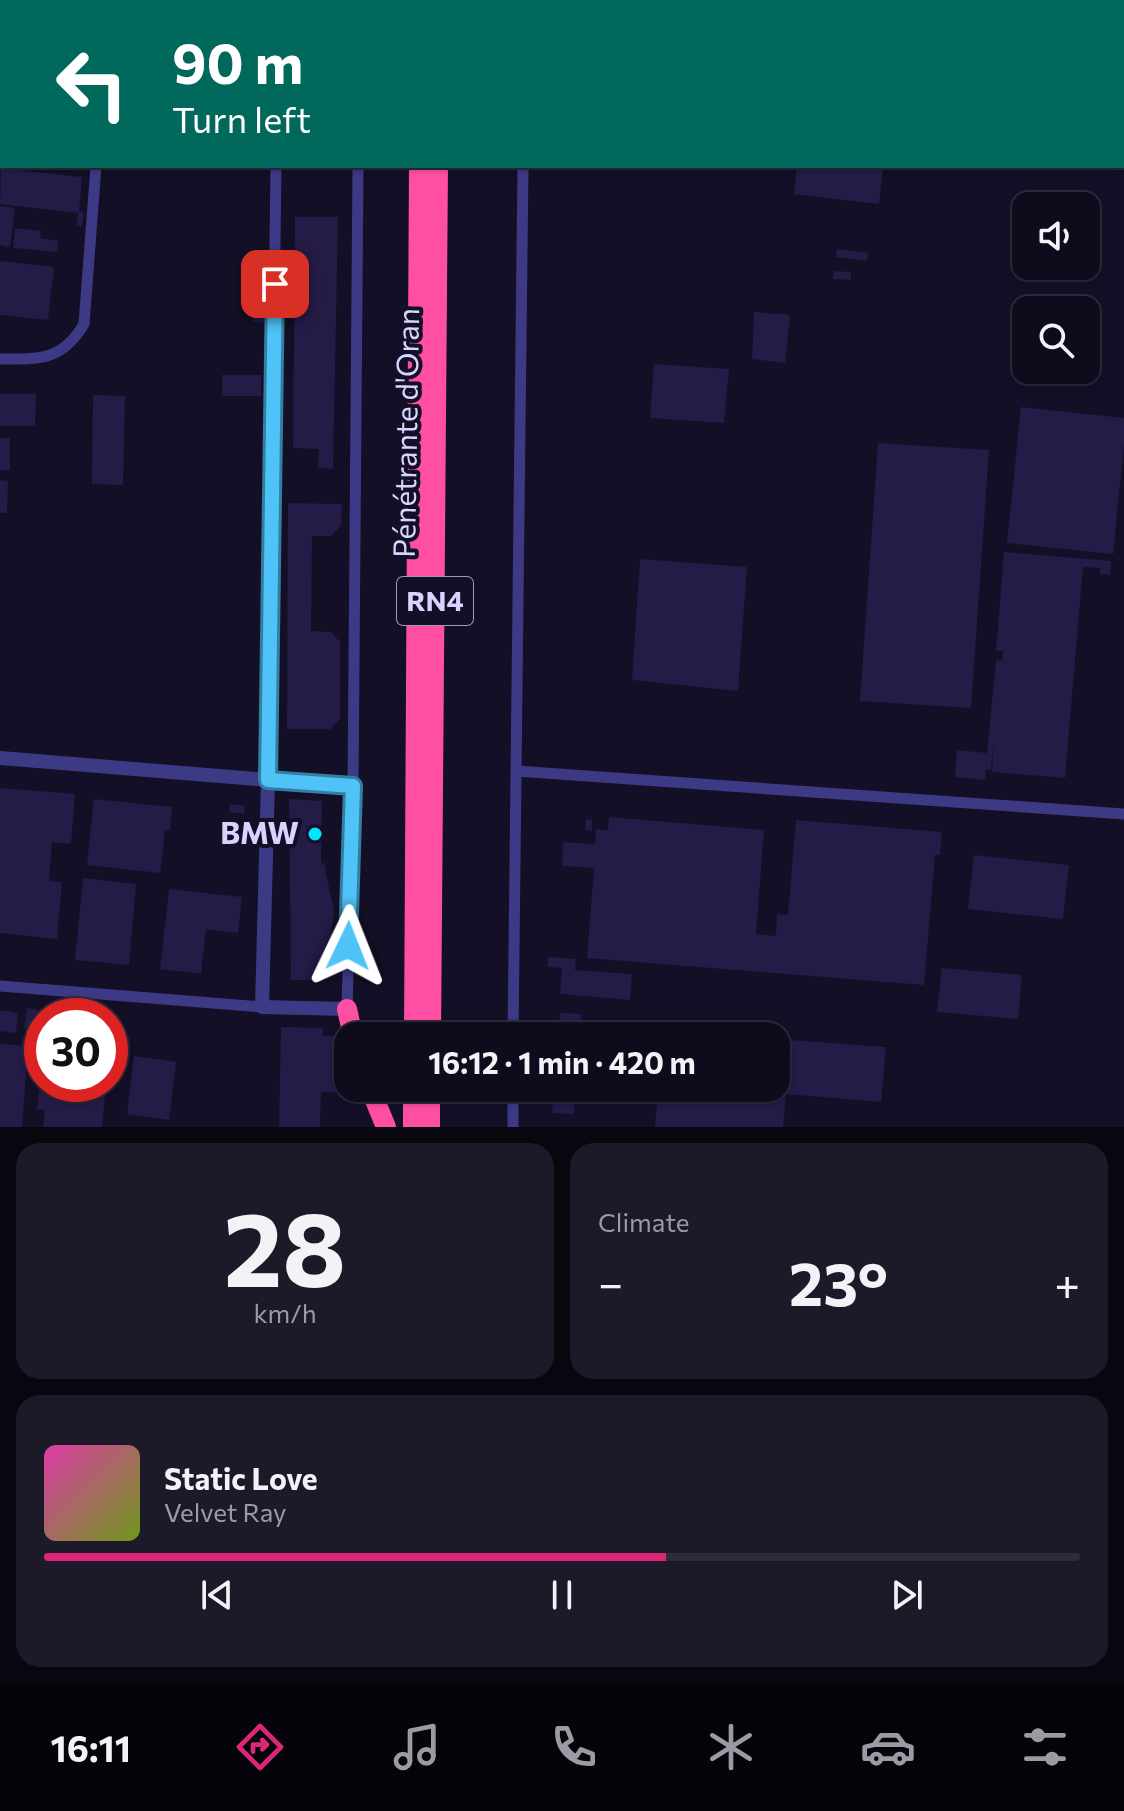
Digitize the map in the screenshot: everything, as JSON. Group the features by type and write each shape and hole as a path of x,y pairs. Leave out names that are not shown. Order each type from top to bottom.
{"highway":[{"name":"Pénétrante d'Oran","path":"414,1022 419,168"},
{"name":"Pénétrante d'Oran","path":"431,1022 438,168"},
{"path":"347,1009 350,1022"},
{"path":"376,1102 386,1127"},
{"path":"413,1102 413,1127"},
{"path":"430,1102 430,1127"}],"street":[{"path":"0,359 35,359 58,354 74,341 84,324 96,168"},
{"path":"262,1007 276,168"},
{"path":"0,986 262,1007 347,1009 353,786 358,168"},
{"path":"513,1022 523,168"},
{"path":"0,758 353,786"},
{"path":"516,771 1124,814"},
{"path":"513,1102 513,1127"}],"building":[{"path":"1,168 82,177 79,212 84,213 82,226 76,226 78,213 0,204"},
{"path":"797,168 883,168 879,204 794,194"},
{"path":"0,206 15,208 10,247 0,245"},
{"path":"295,217 338,217 333,469 318,468 319,449 293,448"},
{"path":"15,228 41,231 40,238 58,241 57,252 13,248"},
{"path":"837,249 868,253 867,261 836,257"},
{"path":"0,261 54,267 48,320 0,315"},
{"path":"834,271 851,272 851,280 833,279"},
{"path":"253,290 265,290 264,323 253,322"},
{"path":"754,312 790,315 785,363 752,359"},
{"path":"654,364 729,369 724,423 650,418"},
{"path":"222,375 261,375 261,396 222,396"},
{"path":"0,394 36,394 35,426 0,426"},
{"path":"93,395 125,396 123,485 92,484"},
{"path":"1021,407 1124,418 1113,554 1007,543"},
{"path":"0,438 10,438 10,470 0,470"},
{"path":"878,443 989,450 971,708 860,701"},
{"path":"0,480 8,481 7,513 0,513"},
{"path":"288,503 342,504 341,526 331,536 312,536 311,631 331,632 340,642 340,718 331,729 287,729"},
{"path":"1004,552 1111,561 1110,575 1100,574 1100,568 1083,567 1065,778 992,772 994,740 991,770 986,769 985,780 955,777 957,750 987,753 996,660 1002,661 1003,651 996,651"},
{"path":"640,559 747,567 738,691 632,680"},
{"path":"0,788 75,794 71,844 52,842 49,881 62,882 57,939 0,933"},
{"path":"94,799 172,807 170,830 165,830 160,873 87,865"},
{"path":"289,799 322,801 321,863 324,863 334,912 329,949 320,980 291,980"},
{"path":"230,804 245,806 244,814 229,812"},
{"path":"609,817 764,830 756,934 776,936 777,914 788,915 796,820 942,832 940,855 935,855 924,985 587,958 594,868 562,866 563,842 595,844 596,829 608,830"},
{"path":"586,819 592,820 592,831 585,830"},
{"path":"974,855 1069,865 1063,919 968,909"},
{"path":"83,878 136,884 129,965 75,960"},
{"path":"169,889 242,897 238,933 206,929 201,974 160,969"},
{"path":"548,957 576,959 575,970 632,974 630,1000 560,994 562,968 548,967"},
{"path":"942,968 1022,975 1018,1019 937,1012"},
{"path":"0,1010 18,1013 16,1033 0,1031"},
{"path":"560,1013 581,1014 581,1022 559,1022"},
{"path":"281,1027 323,1028 323,1036 334,1036 334,1092 321,1092 320,1127 279,1127"},
{"path":"790,1040 886,1047 881,1102 790,1094"},
{"path":"0,1044 24,1046 22,1127 0,1127"},
{"path":"134,1056 176,1062 169,1120 127,1114"},
{"path":"38,1102 104,1102 102,1127 43,1127 45,1110 37,1109"},
{"path":"553,1102 575,1102 574,1114 552,1113"},
{"path":"657,1102 785,1102 783,1127 655,1127"}],"place":[{"name":"BMW","path":"315,834"}],"route":[{"path":"275,284 268,780 353,786 348,946"}]}
